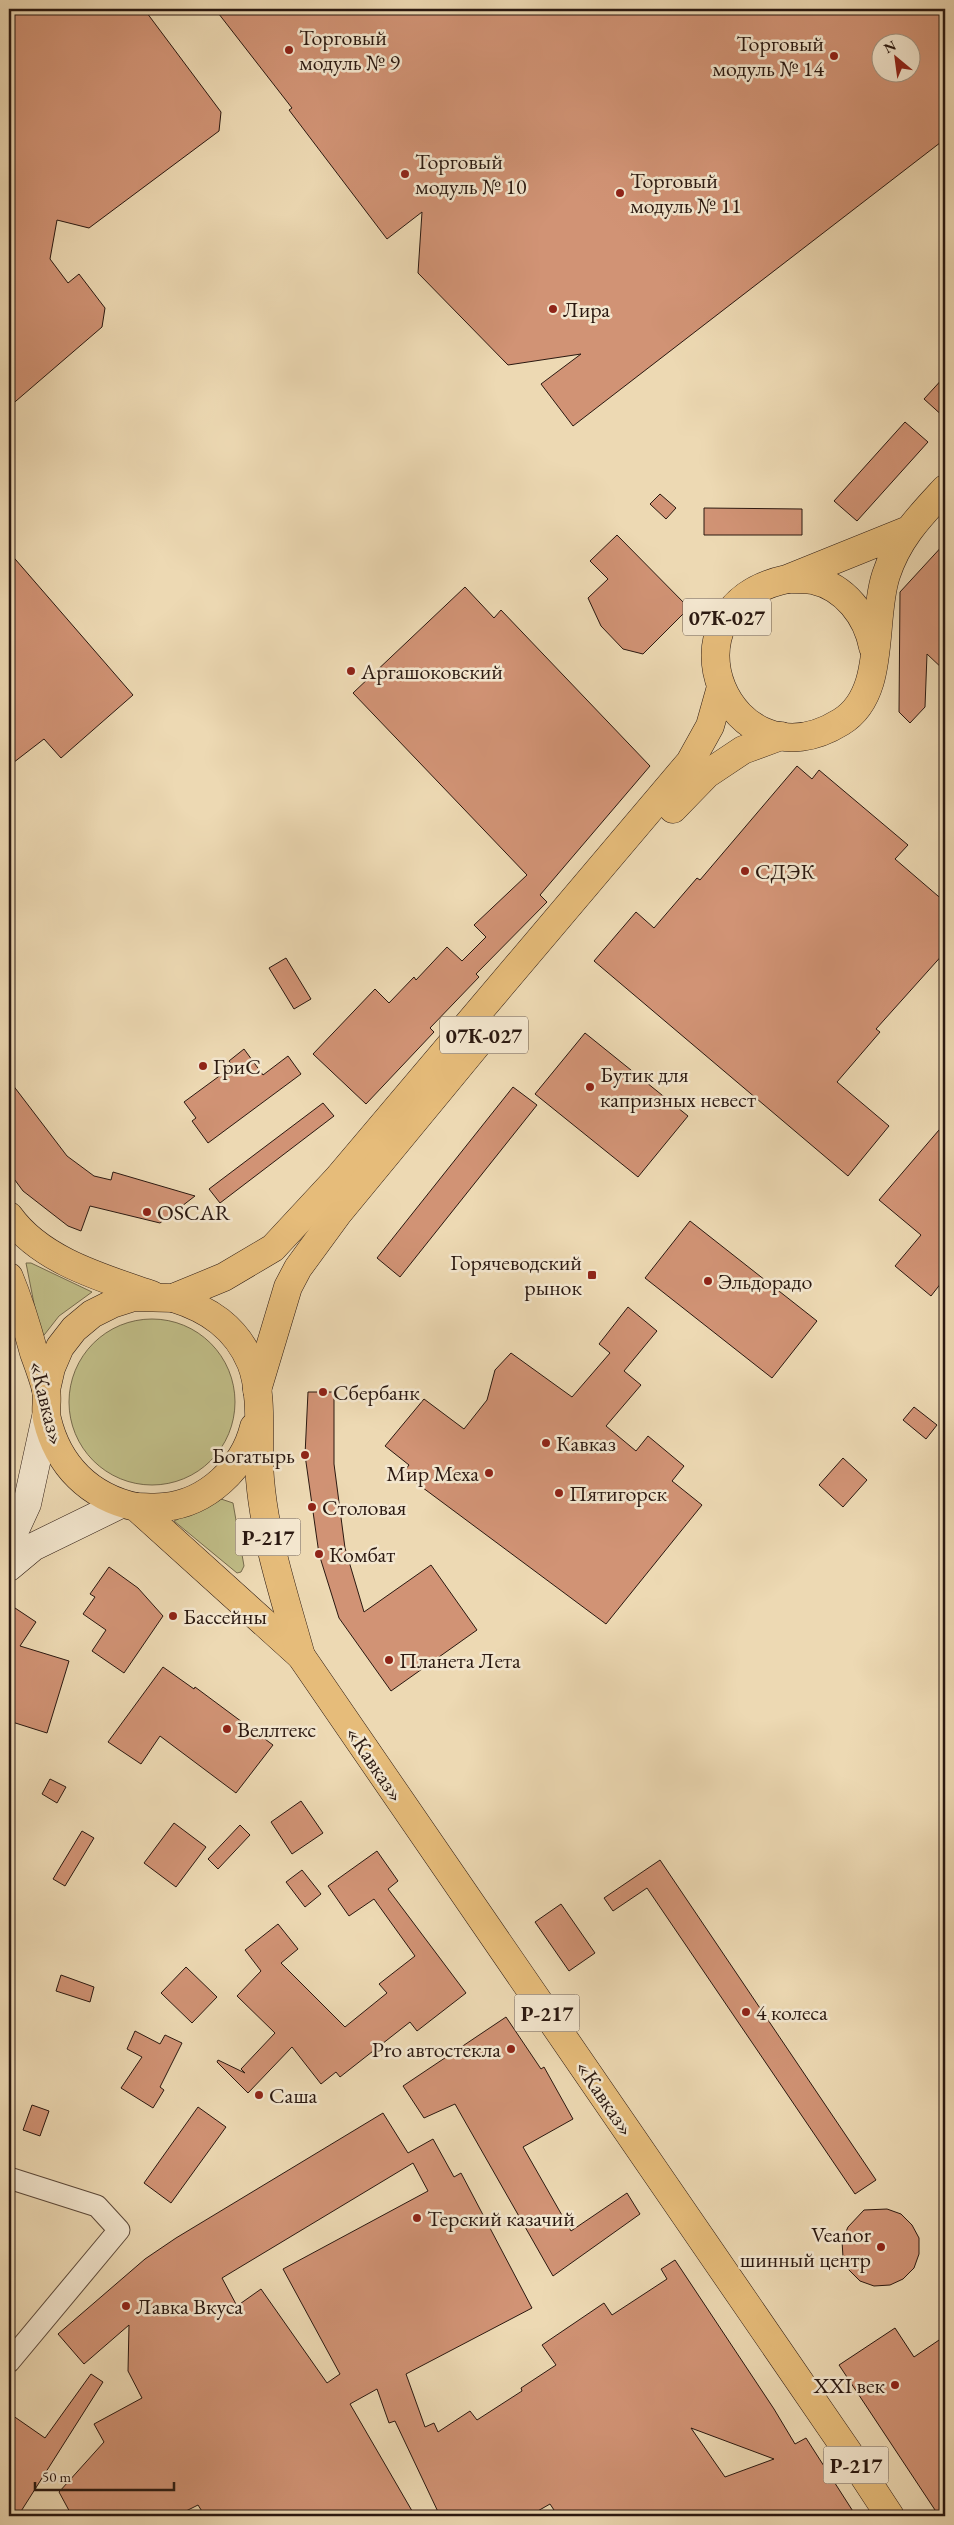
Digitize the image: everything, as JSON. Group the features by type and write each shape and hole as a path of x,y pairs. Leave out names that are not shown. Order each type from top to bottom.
{"main road":[{"name":"07К-027","path":"257,1402 288,1287 298,1268 339,1212 681,799 707,774 743,750 782,736 803,737 824,732 844,721 859,705 868,690 873,673 879,608 886,575 906,531 945,489"},
{"name":"07К-027","path":"164,1297 224,1277 273,1248 338,1178 690,762 710,726 721,688 716,670 715,652 719,634 726,618 737,603 752,591 769,583 787,579 906,531"},
{"path":"787,579 813,580 837,590 857,608 870,630 874,656"},
{"path":"721,688 731,705 745,720 762,731 782,736"},
{"name":"«Кавказ»","path":"9,1216 35,1242 76,1267 164,1297 198,1306 220,1321 238,1340 251,1364 257,1402 260,1480 269,1538 301,1656"},
{"name":"«Кавказ»","path":"9,1277 46,1390 46,1417 55,1446 71,1471 94,1491 129,1505 301,1656 848,2452 890,2516"},
{"path":"46,1390 51,1368 60,1347 74,1329 92,1314 112,1304 134,1297 164,1297"},
{"path":"9,1567 33,1546 129,1505 165,1507 192,1500 216,1486 236,1466 250,1441 257,1402"},
{"path":"9,1543 27,1504 46,1417"}],"street":[{"path":"9,2178 97,2206 119,2230 9,2362"}],"shaded area":[{"path":"26,1263 31,1263 92,1292 59,1316 41,1339"},
{"path":"160,1319 176,1322 191,1328 211,1343 229,1370 234,1386 234,1418 229,1434 211,1461 191,1476 176,1482 144,1485 128,1482 113,1476 88,1455 78,1441 72,1426 69,1394 72,1378 78,1363 99,1338 113,1328 128,1322"},
{"path":"221,1499 233,1503 244,1566 241,1572 237,1573 174,1521"}],"building":[{"path":"9,9 144,9 221,112 219,131 89,228 57,220 50,259 68,283 79,274 105,308 102,327 9,407"},
{"name":"Лира","path":"215,9 945,9 945,139 573,426 541,384 581,354 508,365 418,273 422,212 387,239 289,110 292,108"},
{"path":"945,376 945,418 924,399"},
{"path":"905,422 928,442 857,521 834,501"},
{"path":"660,494 676,508 666,519 650,504"},
{"path":"704,508 802,509 802,535 704,535"},
{"path":"617,535 689,608 643,654 623,649 601,626 588,598 608,579 590,561"},
{"path":"945,543 945,671 927,654 925,707 910,723 899,712 900,592"},
{"path":"9,552 133,695 61,758 44,739 9,766"},
{"path":"465,587 494,618 501,610 650,766 540,895 547,902 476,974 479,977 430,1028 434,1032 366,1104 313,1054 375,989 389,1003 414,977 416,980 447,947 462,961 486,937 474,925 527,875 353,693"},
{"path":"797,766 812,779 819,770 908,845 895,859 945,902 945,952 876,1029 880,1032 837,1082 889,1126 848,1176 594,961 636,912 654,928 697,878 700,880"},
{"path":"286,958 311,999 294,1009 269,968"},
{"path":"585,1033 688,1116 638,1177 535,1094"},
{"path":"244,1049 263,1075 288,1056 301,1074 208,1143 192,1121 196,1118 184,1102 233,1066 229,1061"},
{"path":"9,1080 67,1156 94,1176 111,1180 113,1172 195,1196 160,1223 90,1206 81,1231 68,1226 23,1191 9,1172"},
{"path":"513,1087 537,1105 400,1277 377,1258"},
{"path":"323,1103 334,1116 220,1203 209,1189"},
{"path":"945,1123 945,1278 931,1296 895,1266 921,1235 879,1200"},
{"path":"690,1221 817,1321 772,1378 645,1278"},
{"name":"Пятигорск","path":"628,1307 657,1331 624,1371 641,1385 606,1426 636,1451 648,1436 684,1466 672,1481 702,1505 606,1624 403,1473 409,1465 385,1446 424,1399 464,1429 487,1400 495,1370 511,1353 572,1397 610,1353 599,1344"},
{"path":"308,1392 334,1392 334,1464 345,1548 364,1612 431,1565 477,1630 391,1691 339,1618 319,1554 305,1455"},
{"path":"914,1407 937,1425 926,1439 903,1420"},
{"path":"843,1458 867,1480 843,1507 819,1485"},
{"path":"109,1567 138,1588 163,1616 124,1673 92,1651 106,1630 83,1614 95,1597 90,1594"},
{"path":"9,1604 36,1622 20,1646 69,1661 47,1733 9,1721"},
{"path":"163,1667 194,1689 195,1687 273,1745 236,1793 160,1736 141,1764 108,1742"},
{"path":"50,1779 66,1787 57,1803 42,1794"},
{"path":"301,1801 323,1833 292,1854 271,1822"},
{"path":"174,1823 206,1847 176,1887 144,1863"},
{"path":"240,1825 250,1835 218,1869 208,1859"},
{"path":"82,1831 94,1838 65,1886 53,1879"},
{"path":"377,1851 398,1881 388,1889 466,1993 417,2031 410,2022 340,2077 336,2072 321,2084 292,2047 248,2093 217,2062 218,2060 245,2073 241,2069 275,2033 237,1996 261,1971 245,1950 278,1924 298,1949 281,1963 345,2027 387,1993 379,1984 415,1956 374,1899 349,1916 328,1886"},
{"path":"660,1860 876,2180 855,2194 647,1888 613,1911 604,1898"},
{"path":"302,1870 321,1894 305,1907 286,1882"},
{"path":"561,1904 595,1953 569,1971 535,1922"},
{"path":"186,1967 217,1997 192,2023 161,1993"},
{"path":"61,1975 94,1987 90,2002 56,1991"},
{"path":"506,2017 541,2069 544,2067 573,2119 523,2147 571,2231 627,2193 640,2214 553,2276 455,2104 424,2118 403,2086"},
{"path":"135,2031 160,2044 165,2035 182,2043 160,2087 164,2090 153,2108 121,2088 142,2057 127,2049"},
{"path":"32,2105 49,2111 40,2136 23,2130"},
{"path":"198,2107 226,2127 171,2203 144,2183"},
{"path":"383,2113 408,2153 433,2139 454,2177 461,2173 532,2308 406,2374 425,2427 434,2423 438,2432 470,2411 477,2420 522,2391 521,2388 556,2365 542,2345 604,2303 612,2315 667,2279 661,2269 675,2260 774,2409 795,2444 806,2438 856,2516 558,2516 550,2504 529,2516 440,2516 395,2421 389,2423 377,2389 350,2404 415,2516 205,2516 198,2505 176,2516 72,2516 59,2492 104,2442 94,2424 142,2398 128,2371 129,2325 84,2364 58,2334 145,2259 176,2238","holes":["413,2163 428,2191 283,2269 340,2374 327,2383 261,2289 237,2306 222,2278","691,2428 774,2459 725,2477"]},
{"name":"Veanor шинный центр","path":"887,2209 901,2214 912,2225 919,2238 919,2254 914,2268 903,2279 890,2285 874,2286 860,2281 849,2270 843,2257 842,2241 848,2227 864,2210"},
{"path":"895,2328 914,2357 945,2336 945,2516 939,2516 839,2365"},
{"path":"91,2374 103,2382 18,2516 9,2516 9,2413 45,2438"}],"place":[{"name":"Торговый модуль № 9","path":"289,50"},
{"name":"Торговый модуль № 14","path":"834,56"},
{"name":"Торговый модуль № 10","path":"405,174"},
{"name":"Торговый модуль № 11","path":"620,193"},
{"name":"Лира","path":"553,309"},
{"name":"Аргашоковский","path":"351,671"},
{"name":"СДЭК","path":"745,871"},
{"name":"ГриС","path":"203,1066"},
{"name":"Бутик для капризных невест","path":"590,1087"},
{"name":"OSCAR","path":"147,1212"},
{"name":"Горячеводский рынок","path":"592,1275"},
{"name":"Эльдорадо","path":"708,1281"},
{"name":"Сбербанк","path":"323,1392"},
{"name":"Кавказ","path":"546,1443"},
{"name":"Богатырь","path":"305,1455"},
{"name":"Мир Меха","path":"489,1473"},
{"name":"Пятигорск","path":"559,1493"},
{"name":"Столовая","path":"312,1507"},
{"name":"Комбат","path":"319,1554"},
{"name":"Бассейны","path":"173,1616"},
{"name":"Планета Лета","path":"389,1660"},
{"name":"Веллтекс","path":"227,1729"},
{"name":"4 колеса","path":"746,2012"},
{"name":"Pro автостекла","path":"511,2049"},
{"name":"Саша","path":"259,2095"},
{"name":"Терский казачий","path":"417,2218"},
{"name":"Veanor шинный центр","path":"881,2247"},
{"name":"Лавка Вкуса","path":"126,2306"},
{"name":"XXI век","path":"895,2385"}]}
